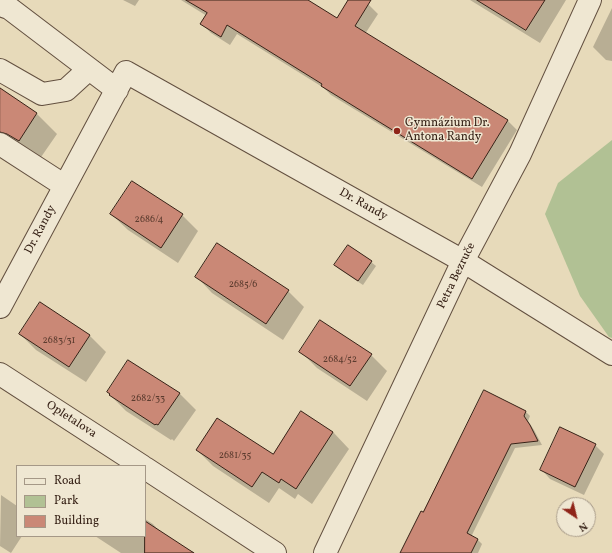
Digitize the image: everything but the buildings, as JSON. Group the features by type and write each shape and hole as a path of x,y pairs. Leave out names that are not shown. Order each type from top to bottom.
{"street":[{"name":"Petra Bezruče","path":"325,553 463,261 520,154 590,0"},
{"path":"0,5 9,8 117,90"},
{"path":"0,70 42,94 66,90 89,69"},
{"name":"Dr. Randy","path":"0,307 126,72 463,261 612,354"},
{"path":"0,144 65,186"},
{"name":"Opletalova","path":"0,374 140,465"},
{"path":"146,469 275,553"}],"green space":[{"path":"612,140 612,338 609,337 580,296 545,214 558,183"}],"place":[{"name":"Gymnázium Dr. Antona Randy","path":"397,131"}]}
